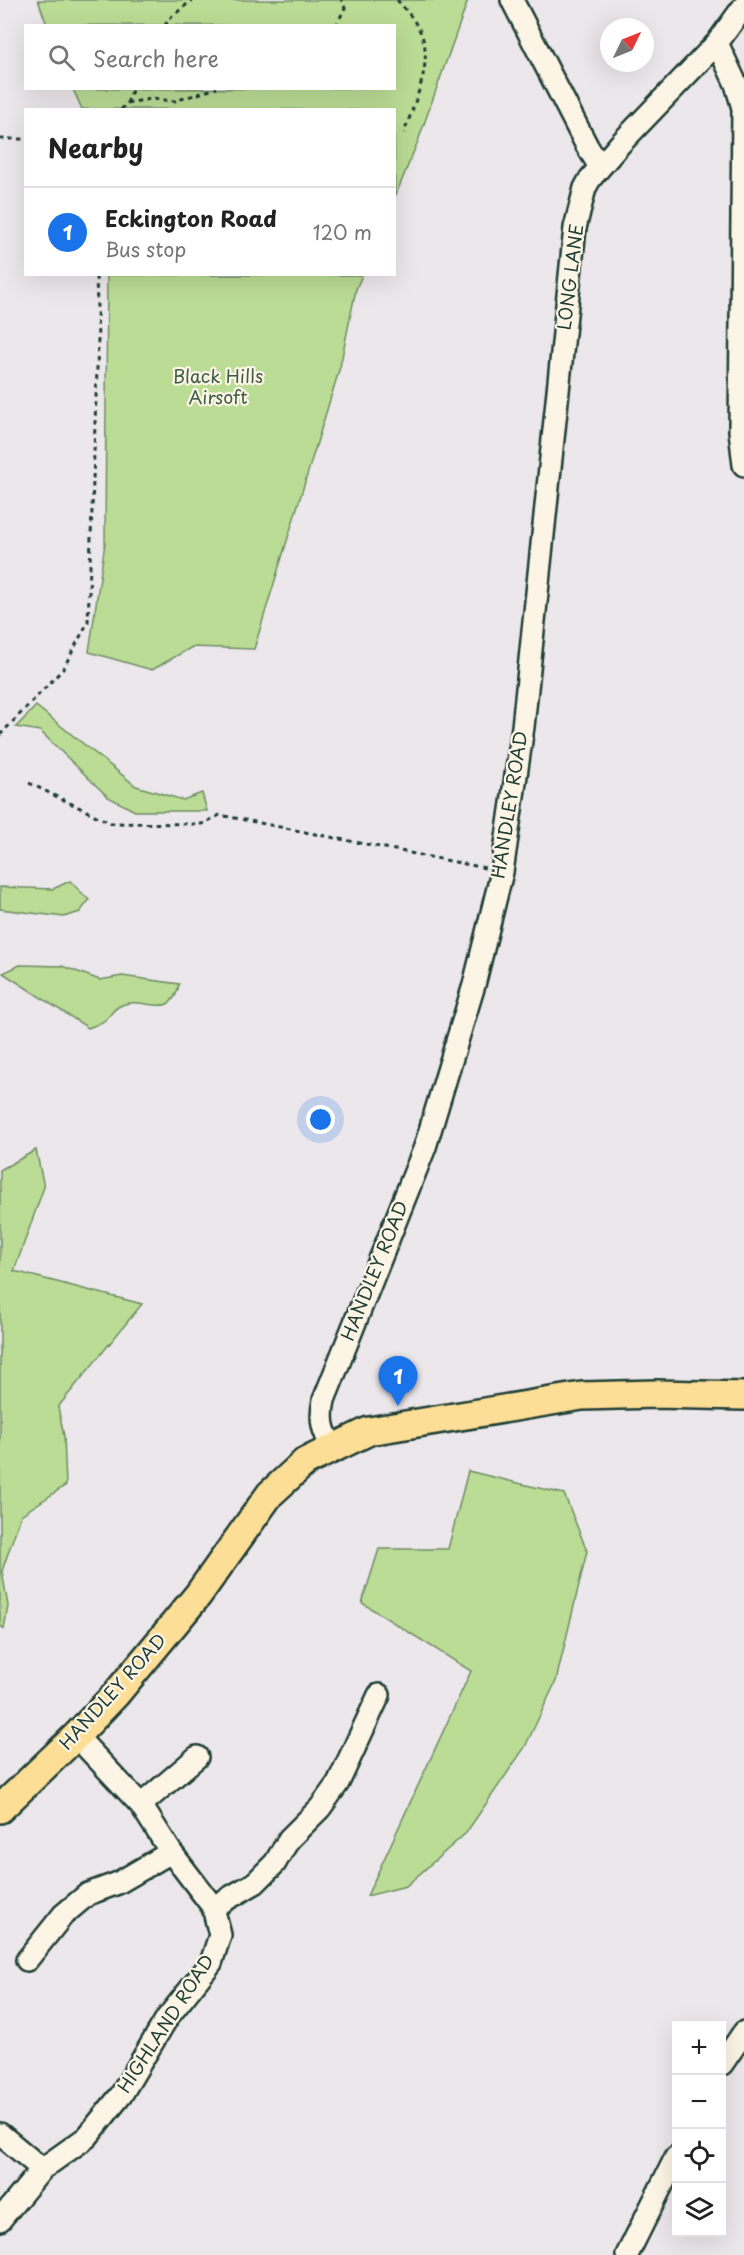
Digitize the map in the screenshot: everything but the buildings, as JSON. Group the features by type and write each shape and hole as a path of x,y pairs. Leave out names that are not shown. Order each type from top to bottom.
{"main road":[{"path":"333,1447 369,1431 582,1396 656,1394 744,1396"},
{"name":"HANDLEY ROAD","path":"0,1809 116,1694 198,1595 270,1494 305,1461 333,1447"}],"street":[{"path":"512,0 600,167"},
{"name":"LONG LANE","path":"536,608 575,228 585,188 600,167 717,43 744,6"},
{"path":"717,43 736,84 743,108 740,431 744,465"},
{"name":"HANDLEY ROAD","path":"333,1447 324,1434 321,1417 324,1400 425,1147 474,985 502,872 523,727 536,608"},
{"path":"213,1907 255,1883 275,1863 289,1839 321,1808 338,1783 379,1695"},
{"name":"HIGHLAND ROAD","path":"0,2220 42,2169 87,2137 121,2095 167,2018 211,1963 220,1935 213,1907 171,1852 141,1804 76,1736"},
{"path":"141,1804 197,1757"},
{"path":"27,1960 63,1915 88,1894 118,1883 171,1852"},
{"path":"726,2058 744,2032"},
{"path":"0,2134 42,2169"},
{"path":"627,2255 672,2165"}],"path":[{"path":"166,24 192,0"},
{"path":"337,24 345,8 341,0"},
{"path":"398,0 423,37 427,59 404,133"},
{"path":"123,108 132,90"},
{"path":"127,103 151,99 175,100 211,90"},
{"path":"0,139 24,139"},
{"path":"0,735 63,669 87,622 98,340 96,276"},
{"path":"29,783 111,823 202,824 220,815 502,872"}],"green space":[{"path":"38,0 468,0 418,141 396,195 396,108 82,108 73,90 396,90 396,24 47,24"},
{"name":"Black Hills Airsoft","path":"107,276 362,276 356,289 340,367 254,649 192,647 152,670 89,652 105,543"},
{"path":"36,706 136,786 183,800 202,793 207,811 135,811 108,797 40,731 16,727"},
{"path":"70,881 89,900 80,912 64,917 0,909 0,887 53,889"},
{"path":"20,965 62,966 100,980 122,976 179,984 175,996 169,1003 154,1005 127,1003 116,1008 103,1021 88,1028 3,973"},
{"path":"36,1150 44,1187 14,1271 142,1304 58,1407 64,1436 66,1485 21,1515 2,1571 8,1606 4,1629 0,1625 0,1170"},
{"path":"468,1471 564,1494 587,1551 556,1681 525,1747 466,1833 406,1886 367,1896 471,1671 362,1603 379,1549 448,1549"}],"place":[{"name":"Eckington Road","path":"398,1406"}]}
